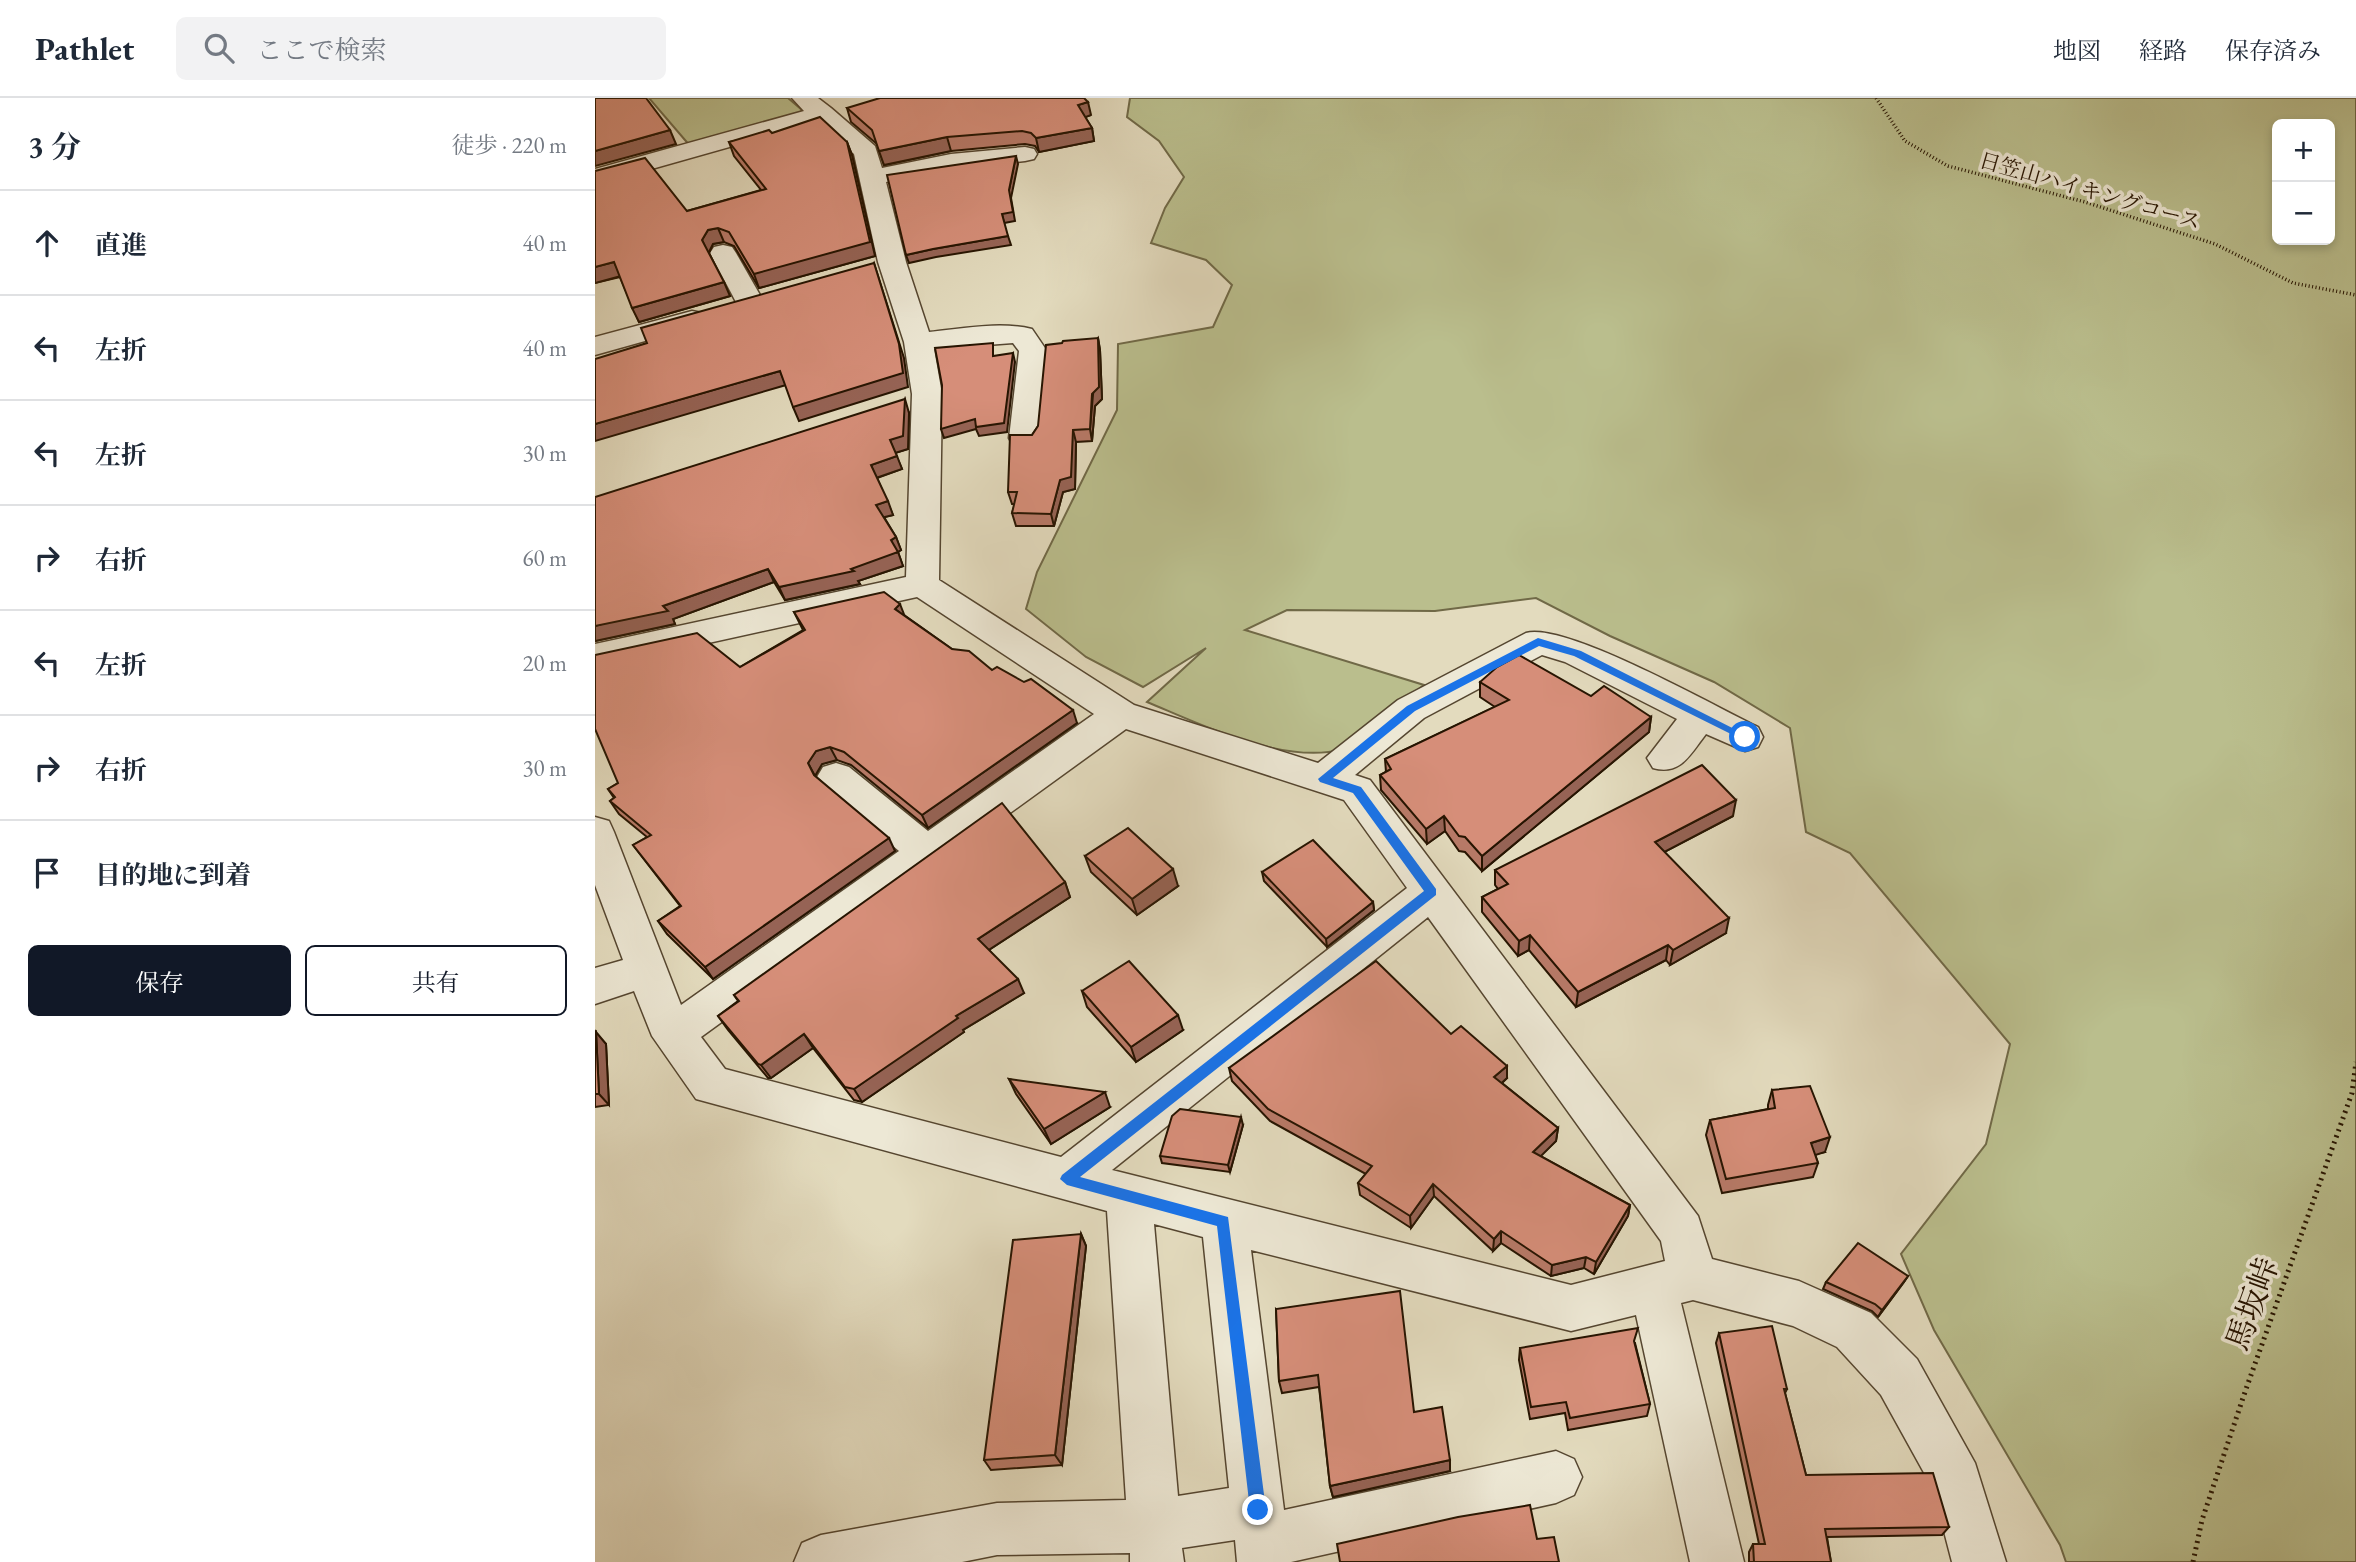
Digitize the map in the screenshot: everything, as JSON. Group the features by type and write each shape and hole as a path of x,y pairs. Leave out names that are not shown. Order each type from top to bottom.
{"street":[{"path":"595,177 814,106 866,151 874,177 879,265 918,342 914,398 922,585"},
{"path":"874,177 951,162 1025,154"},
{"path":"595,346 740,305 723,253"},
{"path":"918,342 997,334 1022,335 1033,351 1024,438"},
{"path":"595,656 922,585 1121,714 1357,790 1682,1232 1673,1281 1717,1562"},
{"path":"1324,779 1411,709 1538,642 1577,653 1745,737"},
{"path":"674,1033 1121,714"},
{"path":"1665,758 1701,715"},
{"path":"836,777 927,852"},
{"path":"595,832 667,1023 711,1085 1130,1197 1571,1308 1673,1281 1799,1304 1854,1330 1899,1377 1957,1481 1979,1562"},
{"path":"1067,1179 1431,892"},
{"path":"595,986 647,969"},
{"path":"1130,1197 1131,1246 1156,1544"},
{"path":"1224,1221 1261,1538"},
{"path":"821,1562 997,1529 1156,1544 1261,1538 1556,1477"}],"path":[{"name":"日笠山ハイキングコース","path":"1877,98 1905,141 1948,166 2085,202 2214,244 2293,283 2356,295"},
{"name":"馬坂峠","path":"2193,1562 2201,1520 2352,1093 2356,1062"}],"green space":[{"path":"649,98 788,98 802,110 797,117 691,147"},
{"path":"1130,98 2356,98 2356,1562 2066,1562 2060,1545 1934,1330 1901,1254 1986,1144 2010,1044 1850,853 1806,832 1790,728 1714,682 1610,636 1536,598 1435,611 1287,610 1245,630 1424,685 1378,722 1365,739 1342,750 1315,753 1286,750 1226,734 1147,702 1206,648 1143,687 1086,657 1026,609 1037,572 1117,410 1118,344 1213,327 1232,285 1206,260 1151,243 1165,208 1184,177 1159,141 1127,117"}],"building":[{"path":"595,98 646,98 670,130 595,151"},
{"path":"880,98 1084,98 1088,102 1078,105 1092,128 1036,138 1031,133 1022,131 947,137 879,151 872,130 847,108"},
{"path":"820,117 847,142 870,242 754,274 729,232 718,228 708,230 702,240 724,282 632,308 614,262 595,267 595,171 645,158 687,211 766,189 729,142 769,130 772,133"},
{"path":"1016,156 1009,190 1013,212 1002,214 1008,236 906,255 887,175"},
{"path":"874,263 899,344 903,373 793,407 780,371 595,424 595,359 647,343 641,328"},
{"path":"1098,338 1099,387 1092,394 1090,429 1073,430 1071,477 1060,480 1051,514 1012,513 1017,492 1008,492 1010,435 1032,435 1038,426 1046,345"},
{"path":"993,343 993,356 1013,353 1004,423 976,427 975,419 941,429 942,385 935,348"},
{"path":"905,399 903,436 890,440 897,456 871,465 888,501 876,505 896,537 891,540 898,552 851,569 854,571 779,587 768,569 663,606 668,611 595,626 595,497"},
{"path":"884,592 900,604 895,609 952,649 969,651 992,670 997,667 1024,682 1031,679 1073,710 922,815 844,752 830,747 816,751 808,763 814,775 889,838 705,967 658,921 681,906 633,845 651,835 610,801 615,797 608,789 618,783 595,729 595,655 697,633 740,667 805,630 794,612"},
{"path":"1519,655 1591,696 1604,686 1651,717 1482,856 1465,837 1459,836 1444,816 1426,829 1380,775 1391,769 1385,759 1509,700 1480,682 1497,667"},
{"path":"1702,765 1736,800 1655,842 1729,918 1673,950 1668,945 1578,992 1530,935 1519,941 1482,897 1508,884 1495,870"},
{"path":"1002,803 1065,882 978,939 1018,979 956,1016 958,1018 854,1089 845,1087 804,1034 761,1065 758,1064 718,1016 739,1001 734,995"},
{"path":"1128,828 1173,869 1132,899 1085,856"},
{"path":"1313,840 1373,902 1326,939 1262,872"},
{"path":"1129,961 1178,1015 1131,1047 1082,991"},
{"path":"1376,961 1451,1034 1461,1026 1507,1066 1494,1077 1558,1128 1533,1152 1630,1205 1596,1262 1586,1257 1552,1265 1501,1231 1494,1239 1433,1184 1410,1216 1358,1183 1372,1166 1268,1109 1229,1068"},
{"path":"596,1032 599,1094 595,1094"},
{"path":"1009,1079 1105,1092 1044,1129"},
{"path":"1810,1086 1830,1137 1811,1143 1818,1163 1726,1179 1710,1120 1775,1108 1772,1090"},
{"path":"1180,1109 1241,1117 1228,1165 1160,1156 1172,1116"},
{"path":"1081,1234 1055,1455 984,1460 1013,1240"},
{"path":"1858,1243 1908,1276 1882,1310 1875,1304 1826,1282"},
{"path":"1400,1291 1414,1412 1442,1407 1450,1460 1330,1486 1318,1375 1279,1381 1276,1309"},
{"path":"1772,1326 1787,1389 1784,1389 1806,1475 1933,1473 1949,1527 1825,1529 1831,1562 1754,1562 1753,1544 1765,1544 1719,1333"},
{"path":"1638,1328 1634,1341 1650,1404 1570,1418 1566,1402 1531,1407 1520,1348"},
{"path":"1530,1505 1537,1539 1554,1537 1559,1562 1340,1562 1337,1544 1458,1517"}],"route":[{"path":"1258,1510 1224,1221 1067,1179 1431,892 1357,790 1324,779 1411,709 1538,642 1577,653 1745,737"}]}
